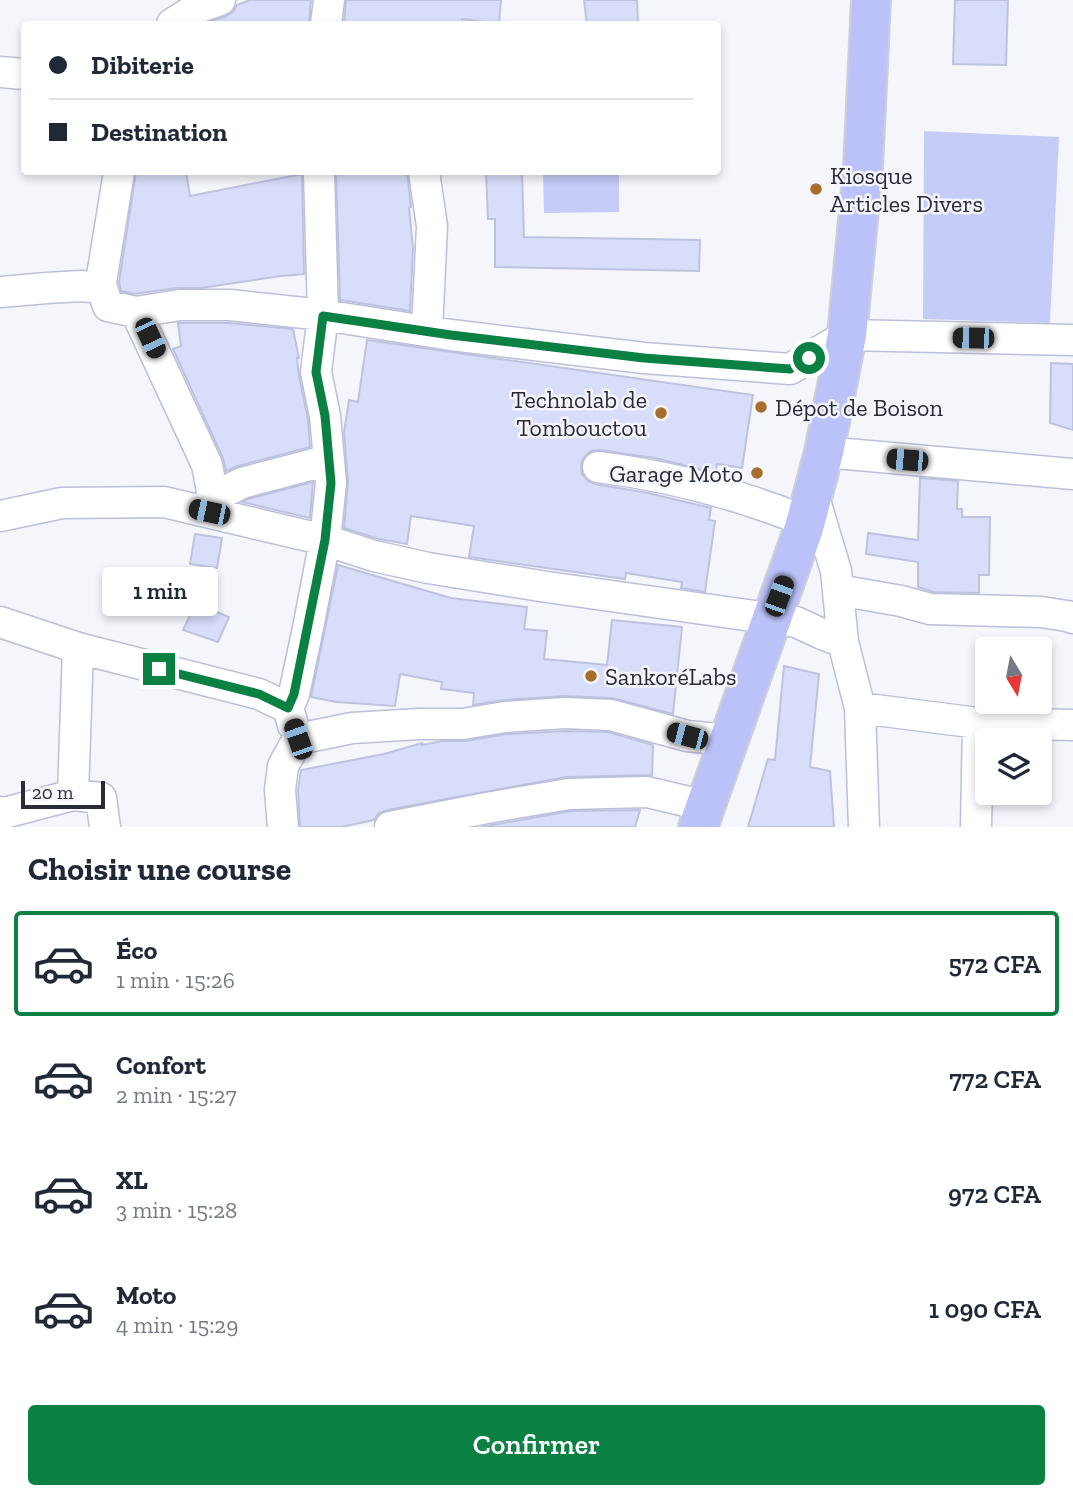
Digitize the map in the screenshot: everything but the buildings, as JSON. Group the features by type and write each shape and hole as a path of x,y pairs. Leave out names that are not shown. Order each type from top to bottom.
{"main road":[{"path":"702,817 809,508 824,453 847,335 863,168 871,0"}],"street":[{"path":"177,21 197,8 220,0"},
{"path":"326,21 329,0"},
{"path":"0,72 21,74"},
{"path":"119,175 101,282 108,306 136,312 180,305 230,305 644,358 790,369 847,335 1073,340"},
{"path":"283,827 280,790 283,766 298,739 288,708 294,694 325,540 331,483 325,416 316,372 323,316 318,175"},
{"path":"425,175 432,226 427,331"},
{"path":"0,292 81,286 102,288"},
{"path":"136,312 207,465 212,491 209,512"},
{"path":"824,453 1073,474"},
{"path":"209,512 218,495 242,483 329,460"},
{"path":"598,467 644,473 769,506 809,508 836,571 843,642 860,708 864,827"},
{"path":"0,516 61,503 164,502 325,540 374,556 428,568 796,622 843,642"},
{"path":"838,590 930,609 1041,612 1073,618"},
{"path":"0,622 78,648 259,694 288,708"},
{"path":"73,795 78,648"},
{"path":"860,708 978,723 1073,725"},
{"path":"298,739 352,728 463,724 505,717 565,713 611,715 687,736 729,740"},
{"path":"976,827 978,723"},
{"path":"390,827 569,794 647,792 702,817"},
{"path":"4,817 73,795 101,798 105,827"}],"shaded area":[{"path":"924,131 1059,137 1050,323 923,319"},
{"path":"543,175 619,175 619,212 544,213"}],"place":[{"name":"Kiosque Articles Divers","path":"816,189"},
{"name":"Dépot de Boison","path":"761,407"},
{"name":"Technolab de Tombouctou","path":"661,413"},
{"name":"Garage Moto","path":"757,473"},
{"name":"SankoréLabs","path":"591,676"}],"route":[{"path":"159,669 259,694 288,708 294,694 325,540 331,483 325,416 316,372 323,316 451,335 644,358 790,369 809,358"}]}
